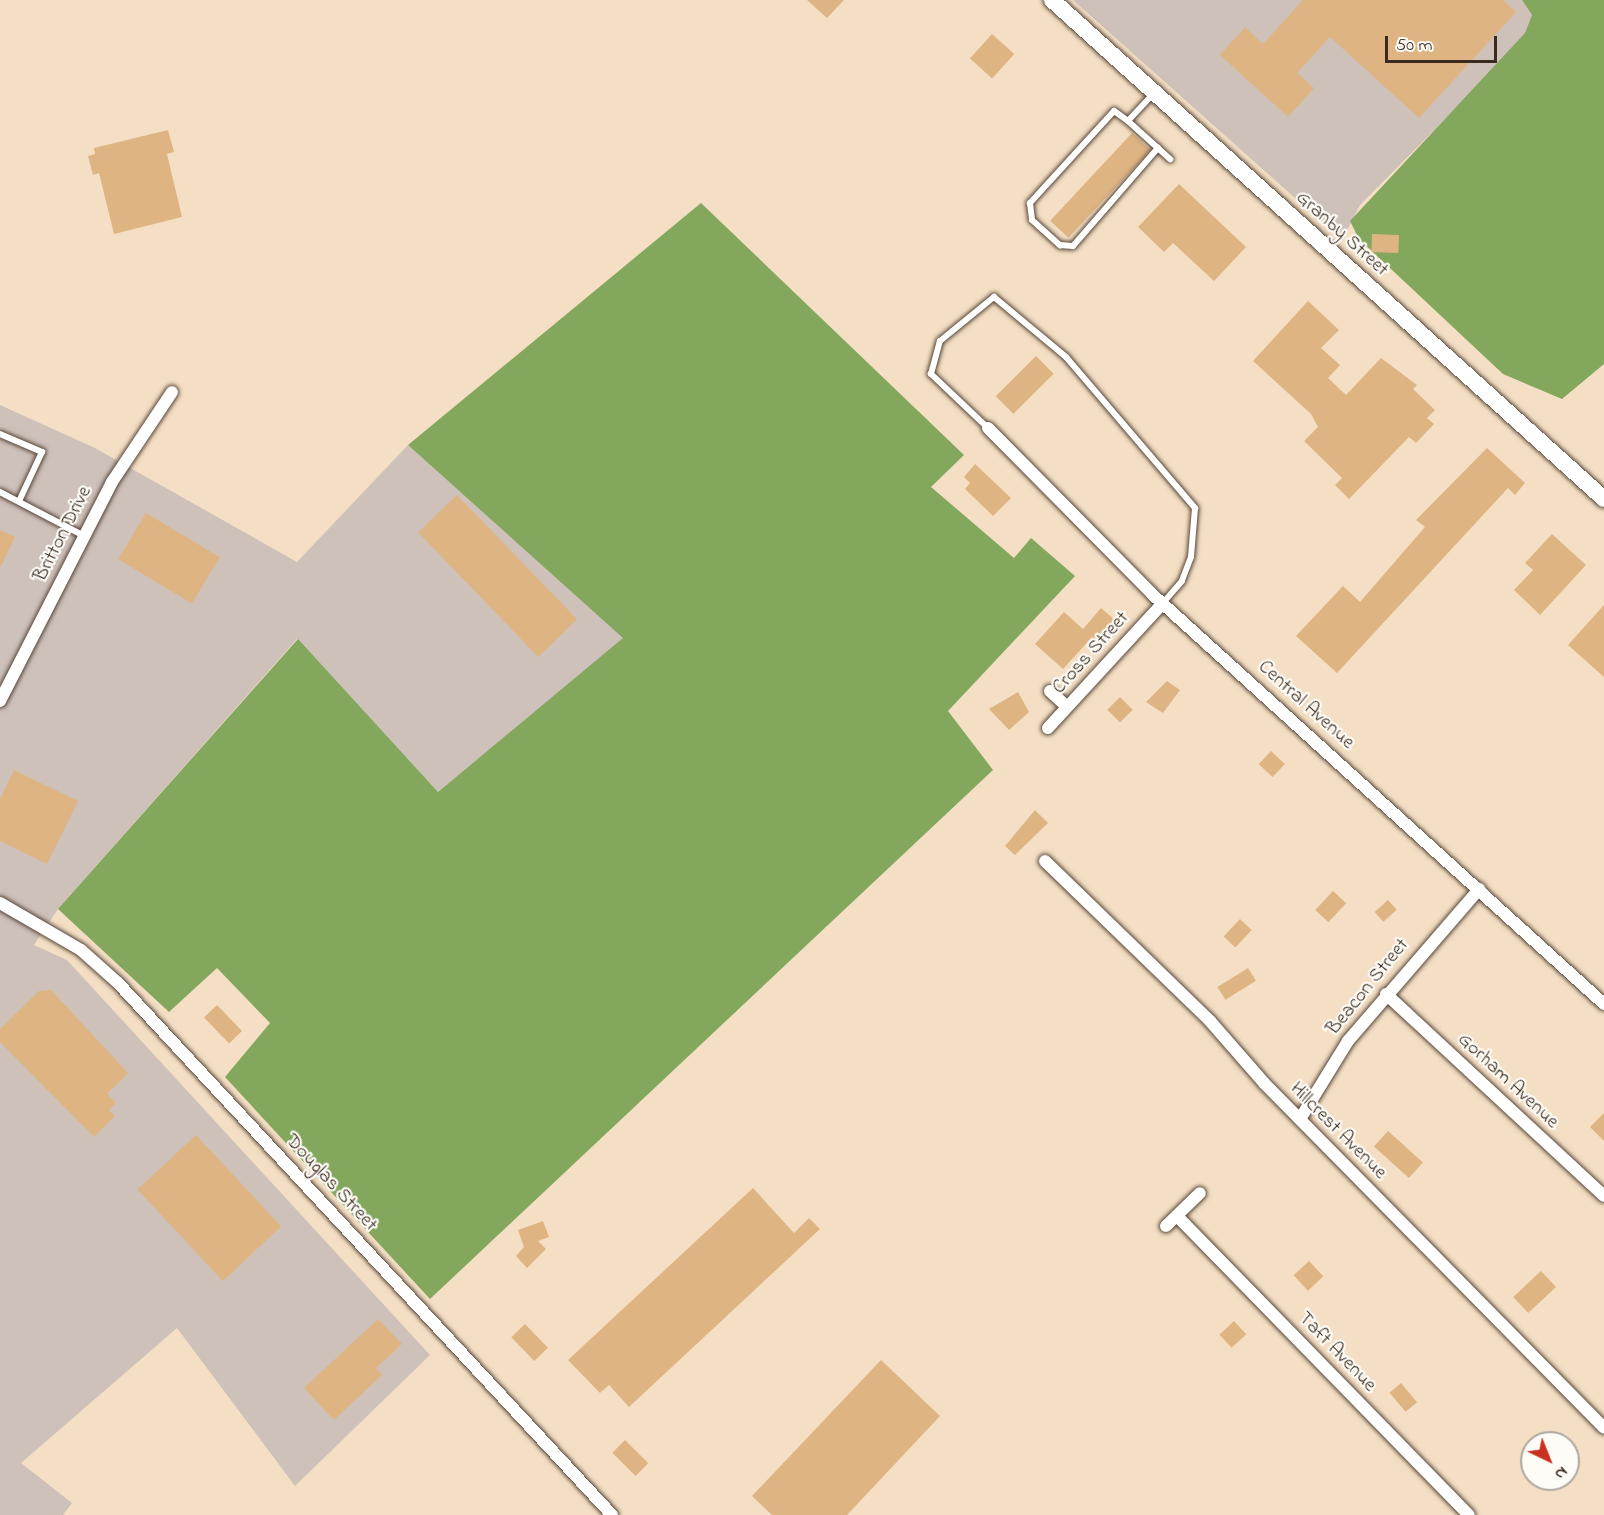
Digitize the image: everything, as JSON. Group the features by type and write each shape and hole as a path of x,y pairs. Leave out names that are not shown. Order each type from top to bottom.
{"main road":[{"name":"Granby Street","path":"1052,0 1604,499"}],"street":[{"name":"Britton Drive","path":"0,701 124,461 172,392"},
{"name":"Central Avenue","path":"988,428 1162,604 1604,1004"},
{"name":"Cross Street","path":"1048,728 1162,604"},
{"path":"1050,691 1067,707"},
{"name":"Hillcrest Avenue","path":"1045,861 1210,1021 1300,1119 1604,1428"},
{"name":"Beacon Street","path":"1300,1119 1323,1075 1386,994 1479,889"},
{"name":"Douglas Street","path":"0,903 81,950 118,983 612,1515"},
{"name":"Gorham Avenue","path":"1386,994 1604,1196"},
{"path":"1166,1226 1200,1193"},
{"name":"Taft Avenue","path":"1177,1216 1469,1515"}],"lane":[{"path":"1128,121 1155,93"},
{"path":"1158,148 1073,246 1046,235 1032,220 1030,203 1114,111 1128,121 1158,148 1170,159"},
{"path":"988,428 931,374 940,341 994,297 1066,357 1195,508 1188,565 1162,604"},
{"path":"0,434 42,452 19,501"},
{"path":"0,492 84,536"}],"shaded area":[{"path":"1073,0 1522,0 1532,15 1525,33 1492,72 1360,205 1342,240"},
{"path":"0,405 95,448 297,562 408,445 624,638 438,792 297,639 58,909 34,945 67,960 430,1355 295,1486 177,1328 21,1463 72,1503 63,1515 0,1515"}],"green space":[{"path":"1522,0 1604,0 1604,364 1562,399 1503,374 1359,239 1350,221 1525,33 1532,15"},
{"path":"701,203 964,455 931,487 1014,558 1031,538 1075,576 948,711 993,770 430,1299 225,1077 270,1023 217,968 169,1012 58,909 298,639 438,792 623,638 408,445"}],"building":[{"path":"807,0 844,0 827,18"},
{"path":"1303,0 1503,0 1516,12 1419,118 1330,37 1297,73 1314,88 1288,117 1220,55 1245,27 1263,44"},
{"path":"992,34 1014,54 992,79 970,59"},
{"path":"168,130 174,152 167,154 182,217 114,234 99,173 93,175 88,156 95,154 94,148"},
{"path":"1132,133 1150,150 1068,238 1050,221"},
{"path":"1179,184 1246,247 1214,281 1173,243 1164,252 1138,227"},
{"path":"1372,234 1399,235 1398,253 1371,252"},
{"path":"1308,301 1339,330 1321,348 1340,365 1328,378 1346,395 1381,358 1417,385 1413,389 1435,410 1427,418 1434,424 1416,443 1409,437 1349,499 1335,485 1342,478 1304,441 1318,427 1311,414 1253,361"},
{"path":"1036,356 1054,374 1013,414 996,396"},
{"path":"1487,448 1525,483 1515,495 1508,488 1337,673 1296,636 1343,586 1360,602 1425,527 1416,520"},
{"path":"975,464 1011,498 993,516 965,489 970,483 964,477"},
{"path":"457,495 577,619 538,657 418,533"},
{"path":"146,513 220,557 192,604 118,559"},
{"path":"0,530 15,537 0,568"},
{"path":"1552,534 1586,565 1540,615 1514,590 1533,570 1525,563"},
{"path":"1604,605 1604,677 1568,645"},
{"path":"1101,608 1116,621 1097,642 1092,637 1063,669 1035,644 1064,612 1083,629"},
{"path":"1167,681 1180,690 1163,713 1146,702"},
{"path":"1018,692 1029,712 1009,730 989,709"},
{"path":"1120,697 1133,710 1120,722 1107,710"},
{"path":"1271,751 1285,764 1273,777 1259,764"},
{"path":"14,770 78,801 47,864 0,841 0,799"},
{"path":"1035,810 1048,823 1015,855 1005,846"},
{"path":"1333,891 1346,903 1328,922 1315,910"},
{"path":"1388,900 1397,910 1383,922 1375,912"},
{"path":"1240,919 1252,930 1235,947 1224,937"},
{"path":"1248,968 1256,981 1225,1000 1217,987"},
{"path":"51,990 128,1073 107,1094 116,1103 109,1110 115,1116 94,1137 0,1042 0,1029 39,991"},
{"path":"217,1005 242,1031 229,1043 204,1018"},
{"path":"1604,1113 1604,1141 1590,1127"},
{"path":"1388,1131 1423,1162 1409,1178 1374,1147"},
{"path":"196,1135 281,1226 223,1281 137,1190"},
{"path":"753,1188 794,1233 809,1218 820,1229 629,1407 609,1385 600,1393 568,1360"},
{"path":"543,1221 549,1237 538,1241 546,1249 527,1268 516,1256 524,1247 518,1230"},
{"path":"1309,1261 1323,1276 1308,1291 1294,1275"},
{"path":"1541,1271 1556,1287 1528,1313 1513,1297"},
{"path":"378,1319 402,1344 376,1368 382,1375 334,1420 304,1388"},
{"path":"1234,1321 1246,1334 1232,1348 1219,1335"},
{"path":"525,1324 548,1348 534,1361 511,1337"},
{"path":"881,1360 940,1416 847,1515 772,1515 752,1496"},
{"path":"1401,1383 1417,1402 1406,1412 1390,1393"},
{"path":"625,1440 648,1463 636,1476 612,1453"}]}
